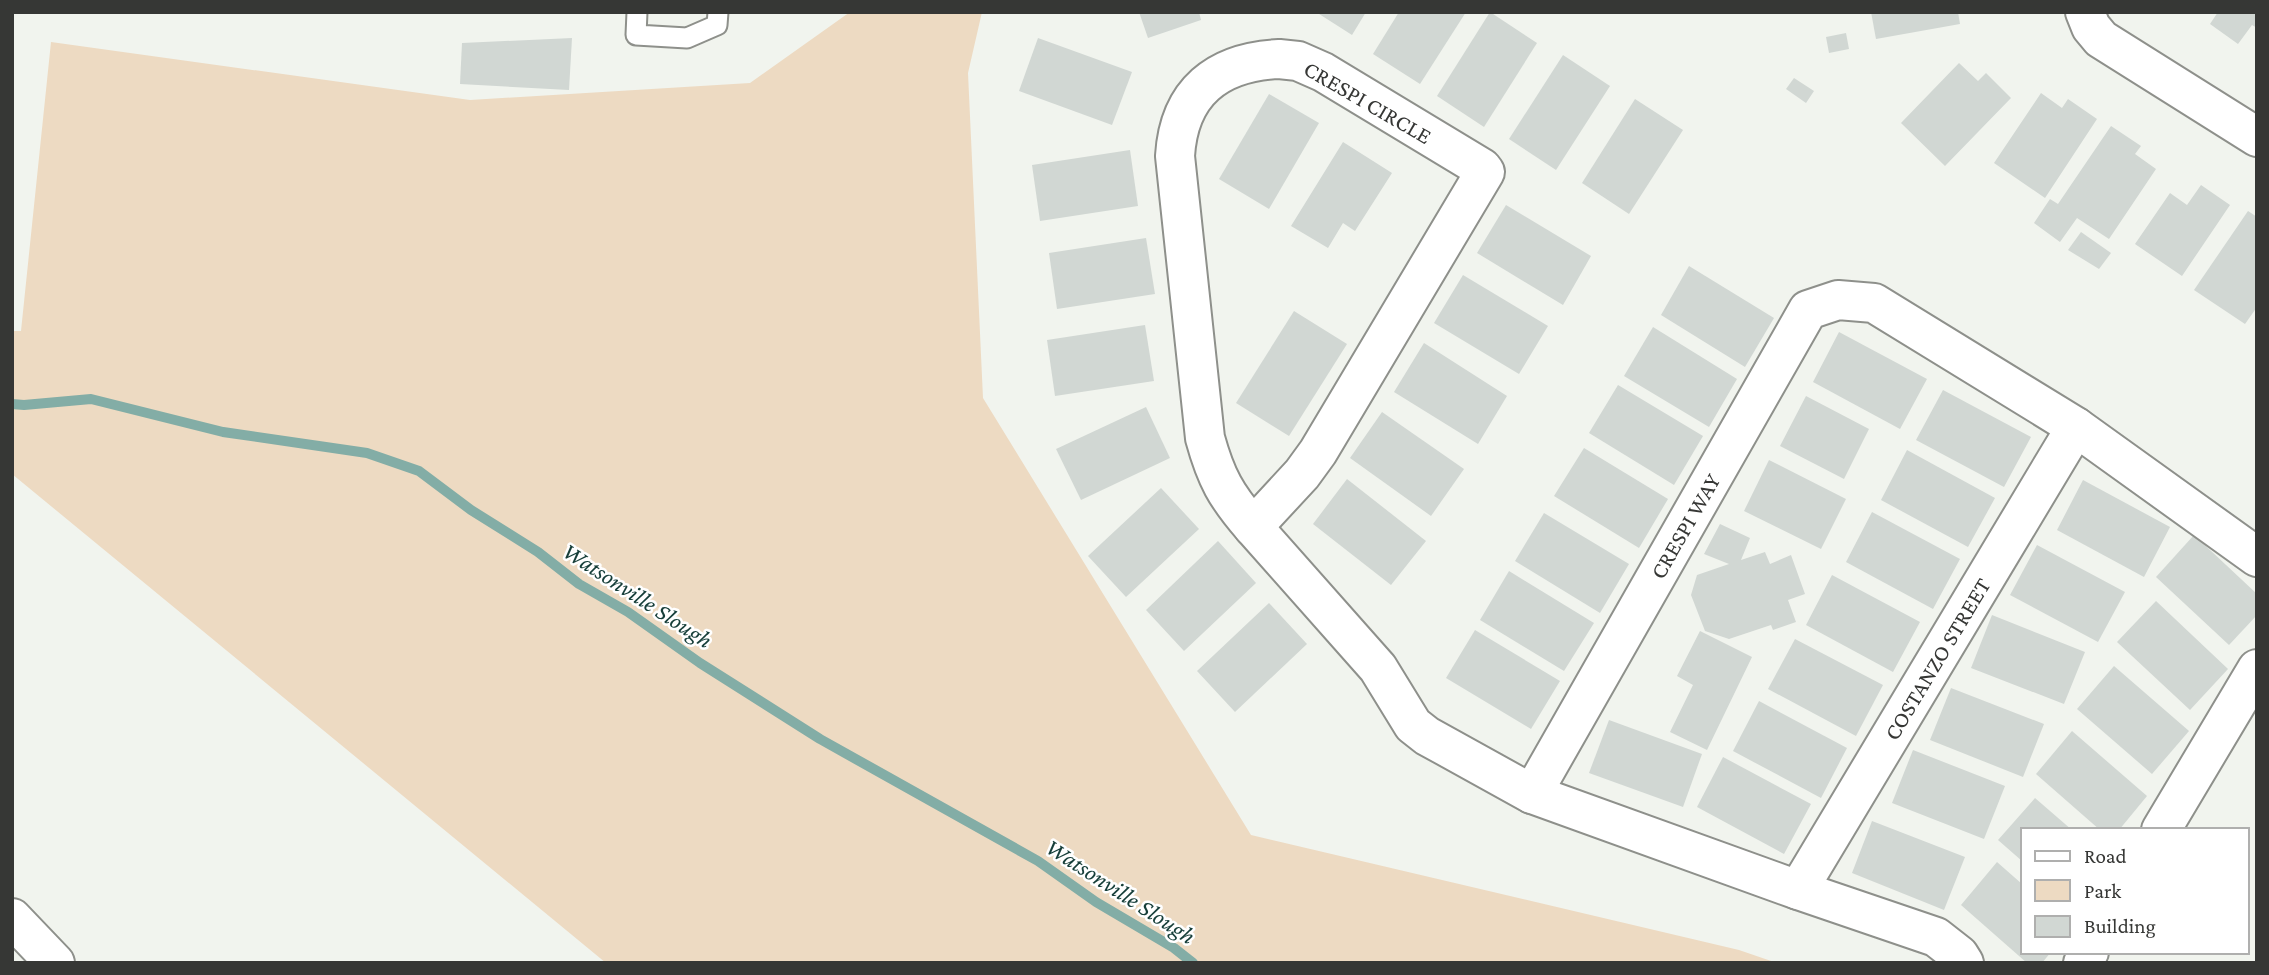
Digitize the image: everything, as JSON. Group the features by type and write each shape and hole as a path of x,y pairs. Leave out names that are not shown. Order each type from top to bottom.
{"street":[{"path":"2093,26 2257,137"},
{"name":"CRESPI CIRCLE","path":"1253,527 1302,474 1318,452 1485,173 1482,168 1323,72 1298,61 1279,59 1240,64 1222,71 1207,82 1182,115 1176,133 1175,156 1205,438 1213,465 1222,486 1253,527 1378,668 1418,730 1532,793"},
{"name":"CRESPI WAY","path":"1532,793 1808,310 1838,300 1874,303 2076,427 2257,557"},
{"name":"COSTANZO STREET","path":"1798,890 2076,427"},
{"path":"2162,828 2257,669"},
{"path":"1532,793 1936,937 1959,955 1964,963"},
{"path":"12,918 55,963"}],"lane":[{"path":"637,12 636,35 687,38 716,25 718,12"}],"green space":[{"path":"850,12 982,12 968,73 983,398 1251,835 1739,950 1777,963 606,963 12,474 12,331 21,331 51,42 470,100 750,83"}],"building":[{"path":"1139,12 1199,12 1201,20 1148,38"},
{"path":"1316,12 1366,12 1352,35"},
{"path":"1399,12 1466,12 1420,84 1373,54"},
{"path":"1490,12 1537,43 1484,127 1437,96"},
{"path":"1871,12 1958,12 1960,24 1876,39"},
{"path":"2218,12 2257,12 2257,28 2252,25 2238,44 2210,24"},
{"path":"1846,33 1849,49 1829,53 1826,37"},
{"path":"572,38 569,90 460,84 462,43"},
{"path":"1038,38 1132,72 1112,125 1019,91"},
{"path":"1563,55 1610,86 1556,170 1509,139"},
{"path":"1959,63 1978,81 1986,73 2011,98 1945,166 1901,123"},
{"path":"1794,78 1814,91 1806,103 1786,89"},
{"path":"2041,93 2062,108 2068,99 2097,119 2045,198 1994,163"},
{"path":"1269,94 1319,123 1269,209 1219,179"},
{"path":"1635,99 1683,130 1629,214 1582,183"},
{"path":"2111,126 2141,146 2135,154 2156,169 2109,239 2077,218 2060,242 2034,223 2050,199 2058,204"},
{"path":"1343,142 1392,173 1355,231 1343,223 1328,248 1291,226"},
{"path":"1130,150 1138,206 1040,221 1032,165"},
{"path":"2201,185 2230,205 2182,276 2135,244 2170,193 2187,205"},
{"path":"1506,205 1591,256 1563,305 1477,253"},
{"path":"2248,211 2257,217 2257,307 2245,324 2194,290"},
{"path":"2081,232 2111,253 2099,269 2068,250"},
{"path":"1146,238 1155,294 1057,309 1049,253"},
{"path":"1689,266 1774,318 1745,367 1661,315"},
{"path":"1463,275 1548,326 1519,374 1434,323"},
{"path":"1294,311 1347,344 1289,436 1236,403"},
{"path":"1145,325 1154,381 1055,396 1047,340"},
{"path":"1653,327 1737,379 1709,427 1624,376"},
{"path":"1839,332 1927,379 1900,429 1813,382"},
{"path":"1424,343 1507,396 1478,444 1394,392"},
{"path":"1618,385 1703,436 1674,485 1589,433"},
{"path":"1943,390 2031,437 2004,487 1916,440"},
{"path":"1806,396 1869,429 1844,479 1780,446"},
{"path":"1146,407 1170,458 1081,500 1056,449"},
{"path":"1382,412 1464,469 1431,516 1350,458"},
{"path":"1584,448 1668,499 1639,548 1554,496"},
{"path":"1907,450 1995,498 1968,547 1881,500"},
{"path":"1769,460 1846,499 1821,549 1744,511"},
{"path":"1347,479 1426,541 1391,585 1313,524"},
{"path":"2083,480 2170,527 2144,577 2057,530"},
{"path":"1161,488 1199,529 1126,597 1088,556"},
{"path":"1872,512 1960,559 1933,609 1846,562"},
{"path":"1544,513 1629,564 1600,613 1515,561"},
{"path":"1720,524 1750,538 1741,560 1765,552 1770,564 1791,555 1805,594 1788,600 1796,622 1773,630 1771,625 1729,639 1705,631 1691,595 1697,575 1729,564 1704,554"},
{"path":"2194,535 2257,594 2257,615 2229,645 2156,577"},
{"path":"1218,541 1256,583 1184,651 1146,610"},
{"path":"2037,545 2125,592 2098,642 2010,595"},
{"path":"1509,571 1594,623 1564,671 1480,620"},
{"path":"1832,575 1920,622 1893,672 1806,625"},
{"path":"2156,601 2228,669 2190,710 2117,642"},
{"path":"1269,603 1307,644 1235,712 1197,671"},
{"path":"1992,615 2085,652 2064,704 1971,668"},
{"path":"1475,630 1560,681 1531,729 1446,678"},
{"path":"1700,631 1752,657 1707,750 1670,732 1693,685 1677,676"},
{"path":"1795,639 1883,685 1856,736 1768,689"},
{"path":"2114,666 2189,731 2152,774 2077,709"},
{"path":"1951,688 2044,724 2023,777 1930,740"},
{"path":"1759,701 1847,748 1821,798 1733,751"},
{"path":"1609,720 1702,754 1683,807 1589,773"},
{"path":"2072,731 2147,796 2121,828 2098,828 2036,774"},
{"path":"1913,750 2005,786 1984,839 1892,803"},
{"path":"1723,757 1811,804 1784,854 1697,807"},
{"path":"2035,798 2070,828 2021,828 2021,860 1998,840"},
{"path":"1872,821 1965,857 1944,910 1852,873"},
{"path":"1997,862 2021,883 2021,954 2049,954 2042,963 2027,963 1961,905"}],"waterway":[{"name":"Watsonville Slough","path":"12,404 91,399 223,432 367,453 419,471 471,510 538,552 579,584 628,612 700,663 820,739 1038,861 1096,902 1174,948 1193,963"}]}
